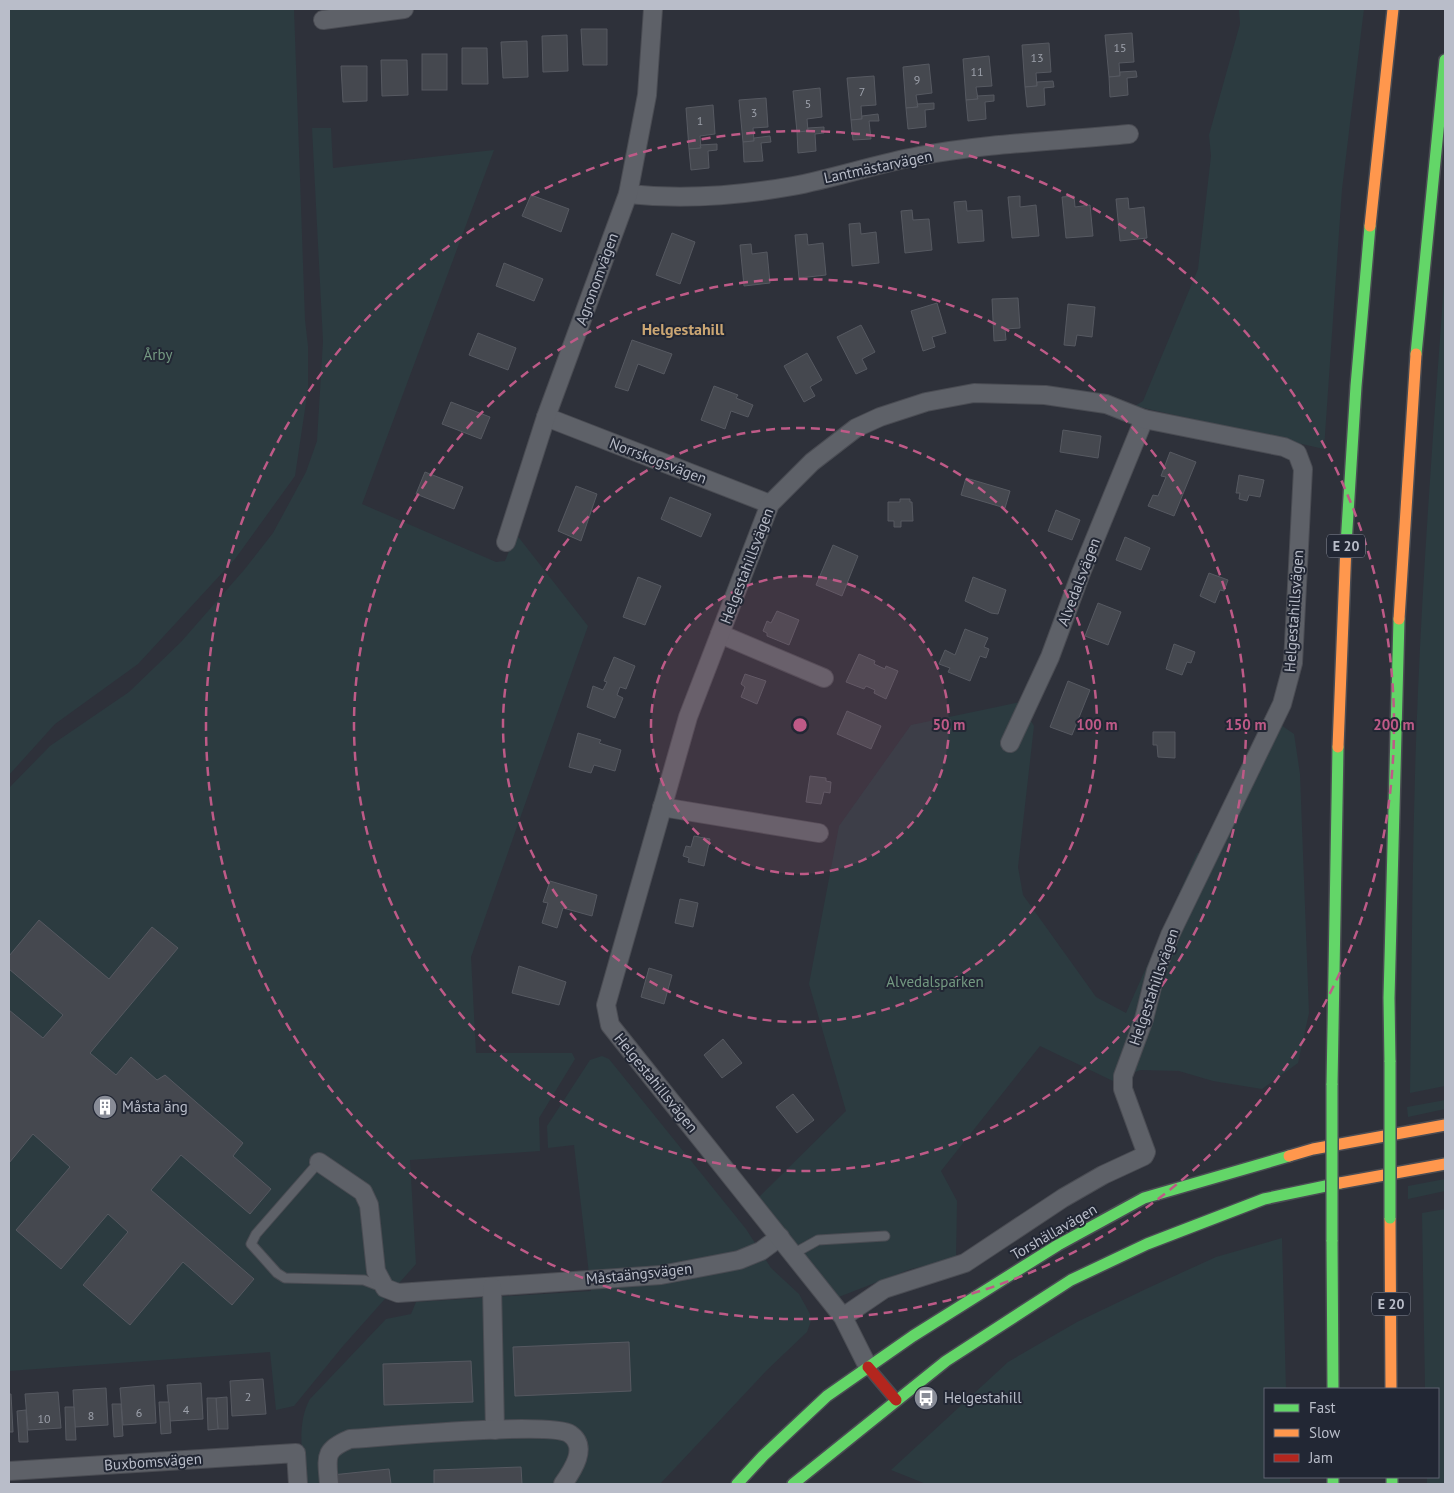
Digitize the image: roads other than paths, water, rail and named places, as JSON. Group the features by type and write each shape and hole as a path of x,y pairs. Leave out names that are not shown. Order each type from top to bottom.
{"main road":[{"name":"E 20","path":"1333,1388 1332,1085 1336,769 1344,578 1356,384 1375,168 1393,9"},
{"name":"E 20","path":"1391,1388 1389,998 1396,681 1413,382 1445,60"},
{"name":"Torshällavägen","path":"737,1484 763,1456 828,1396 868,1367 913,1336 1058,1246 1144,1198 1313,1148 1445,1125"},
{"path":"793,1484 946,1361 1072,1280 1147,1244 1264,1199 1445,1164"},
{"path":"868,1367 896,1400"}],"street":[{"path":"323,20 404,9"},
{"name":"Agronomvägen","path":"506,542 546,417 628,194 647,95 653,9"},
{"name":"Lantmästarvägen","path":"628,194 673,198 749,193 796,186 919,156 960,150 1130,134"},
{"name":"Helgestahillsvägen","path":"843,1317 884,1289 965,1263 1063,1198 1103,1175 1144,1156 1146,1152 1123,1089 1123,1076 1144,1019 1156,972 1170,936 1282,704 1293,663 1303,469 1296,453 1284,447 1144,419 1106,404 1044,395 992,393 943,398 905,408 856,428 806,467 770,504 688,717 606,1005 610,1025 843,1317 868,1367"},
{"name":"Norrskogsvägen","path":"546,417 770,504"},
{"name":"Alvedalsvägen","path":"1010,743 1050,657 1081,573 1144,419"},
{"name":"Helgestahillsvägen","path":"720,634 824,678"},
{"path":"662,807 819,833"},
{"path":"319,1162 363,1192 369,1205 376,1271 385,1288"},
{"name":"Måstaängsvägen","path":"385,1288 398,1293 661,1275 739,1260 760,1251 780,1237"},
{"path":"492,1287 495,1430"},
{"path":"328,1484 327,1459 333,1446 350,1439 495,1430 558,1429 570,1434 577,1442 579,1454 574,1468 563,1484"},
{"name":"Buxbomsvägen","path":"9,1470 296,1453 298,1484"}],"lane":[{"path":"319,1162 256,1234 251,1244 277,1273 285,1278 364,1280 385,1288"},
{"path":"793,1254 818,1240 885,1236"}],"place":[{"name":"Måsta äng","path":"105,1107"},
{"name":"Helgestahill","path":"926,1398"}],"district":[{"name":"Helgestahill","path":"683,329"}],"park label":[{"name":"Årby","path":"158,355"},
{"name":"Alvedalsparken","path":"935,982"}]}
